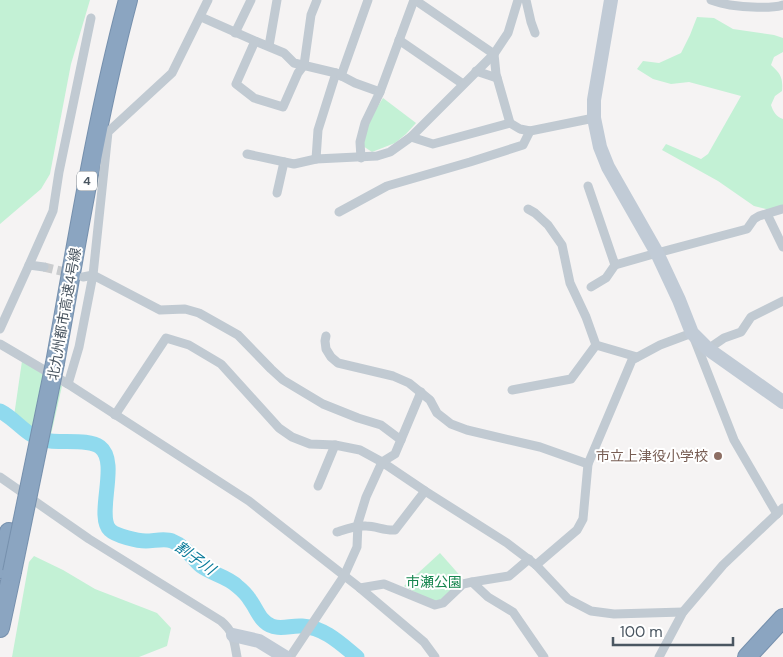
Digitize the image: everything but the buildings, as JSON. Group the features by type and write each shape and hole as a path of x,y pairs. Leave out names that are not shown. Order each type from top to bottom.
{"highway":[{"name":"北九州都市高速4号線","path":"0,628 6,604 9,532 49,361 76,173 99,66 116,0"},
{"name":"北九州都市高速4号線","path":"6,571 88,173 128,0"},
{"path":"0,558 9,532"},
{"path":"0,642 6,604"},
{"path":"747,657 783,618"},
{"path":"758,657 783,630"}],"street":[{"path":"68,384 79,347 94,275 108,132 172,73 208,0"},
{"path":"235,33 251,0"},
{"path":"269,46 277,0"},
{"path":"255,41 236,84 254,98 283,107 298,73 304,65 311,15 317,0"},
{"path":"316,160 318,130 368,0"},
{"path":"361,158 360,142 365,123 380,92 414,0 494,54 497,78 510,123 520,129 530,131 594,118"},
{"path":"247,154 294,164 316,160 377,156 390,152 411,137 494,54 508,33 518,0"},
{"path":"526,0 535,33"},
{"path":"611,0 594,100 594,118 600,147 608,167 657,252 679,300 734,440 780,511 723,565 684,612 659,657"},
{"path":"711,0 729,5 777,7 783,5"},
{"path":"201,17 284,53 294,63 338,74 355,83 380,92"},
{"path":"0,329 53,210 91,18"},
{"path":"398,40 463,84"},
{"path":"476,71 497,78"},
{"path":"411,137 433,144 510,123"},
{"path":"339,212 386,186 523,145 530,131"},
{"path":"277,193 284,162"},
{"path":"588,186 614,265"},
{"path":"528,209 548,226 562,245 570,283 586,317 596,345"},
{"path":"591,287 606,278 614,265 747,229 759,216 782,209"},
{"path":"766,214 783,247"},
{"path":"29,265 44,267"},
{"path":"84,276 94,275 160,310 199,312 238,335 283,380 323,404 381,425 401,440"},
{"path":"708,349 724,338 741,332 751,317 783,301"},
{"path":"692,333 708,349 783,402"},
{"path":"360,588 384,584 435,605 443,603 463,584 509,576 576,530 583,519 588,464 632,360 660,345 692,333"},
{"path":"326,336 326,349 338,363 392,376 409,383 430,400 437,413 452,424 467,430 540,446 588,464"},
{"path":"115,415 166,338 189,345 220,364 279,428 292,437 310,444 360,450 382,462 425,492 508,543 532,562 568,599 591,611 614,614 684,612"},
{"path":"0,344 68,384 249,501 360,588 424,642 435,657"},
{"path":"596,345 637,357"},
{"path":"512,390 571,379 596,345"},
{"path":"290,657 344,576 357,547 358,527 366,497 382,462 395,454 421,392"},
{"path":"318,486 335,446"},
{"path":"0,477 89,539 221,621 233,635 237,657"},
{"path":"337,532 350,527 366,526 395,530 425,492"},
{"path":"472,582 488,597 513,612 544,657"},
{"path":"233,635 259,641 285,657"}],"green space":[{"path":"0,0 90,0 71,64 50,174 41,189 0,224"},
{"path":"697,17 714,18 733,29 783,38 783,52 774,57 771,65 781,76 782,91 775,96 771,105 775,114 783,119 783,206 770,210 754,206 718,181 662,150 666,144 701,159 708,154 741,96 689,82 671,84 653,79 637,69 643,61 659,63 681,53"},
{"path":"383,98 416,123 395,143 372,152 363,146 368,122"},
{"path":"22,361 62,386 50,439 30,430 14,416"},
{"name":"市瀬公園","path":"440,553 463,579 440,600 433,602 404,586"},
{"path":"34,556 95,589 157,613 171,628 167,646 139,657 12,657 29,562"}],"waterway":[{"name":"割子川","path":"0,411 38,438 50,441 95,444 100,447 106,454 108,464 105,513 106,523 110,530 122,536 138,540 166,540 177,543 201,566 229,580 241,589 264,622 279,628 302,626 318,630 332,637 357,657"}],"tunnel":[{"path":"44,267 74,274"}],"place":[{"name":"市立上津役小学校","path":"718,456"}]}
